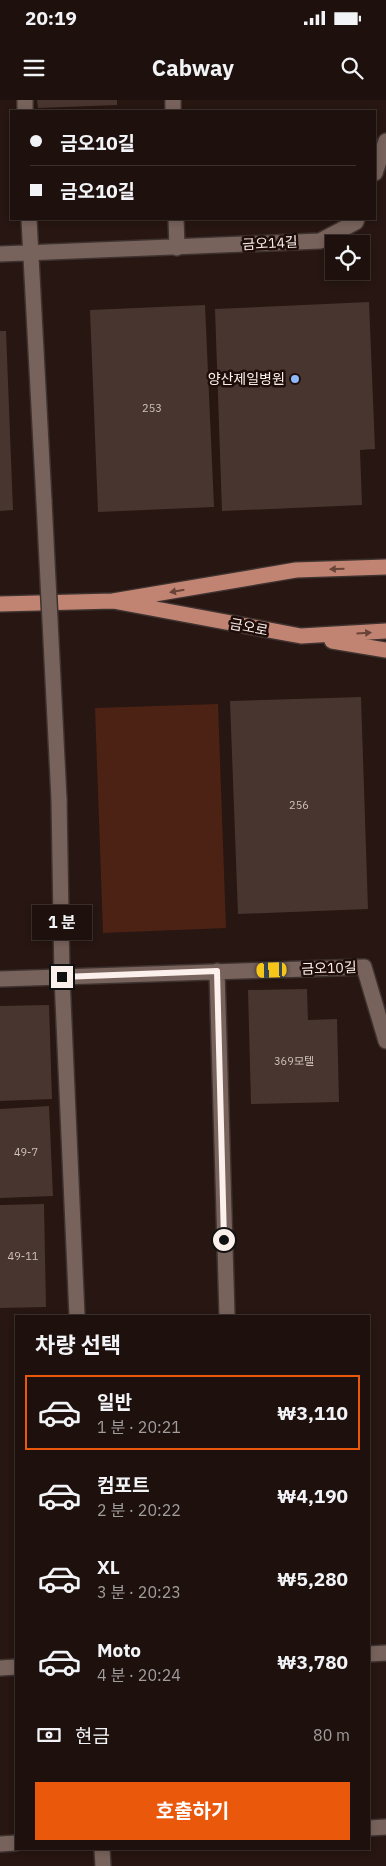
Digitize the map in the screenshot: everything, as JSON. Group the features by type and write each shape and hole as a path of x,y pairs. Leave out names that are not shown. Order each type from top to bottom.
{"main road":[{"name":"금오로","path":"0,604 113,602 296,570 386,566"},
{"name":"금오로","path":"113,602 301,636 386,631"},
{"path":"301,636 386,650"}],"street":[{"path":"376,170 386,141"},
{"path":"29,220 59,799 62,977 77,1315"},
{"path":"176,220 177,248"},
{"name":"금오14길","path":"0,254 320,241 357,220"},
{"name":"금오10길","path":"0,979 364,967 386,1041"},
{"path":"217,971 227,1315"},
{"path":"370,1654 386,1653"},
{"path":"0,1668 15,1667"},
{"path":"370,1828 386,1827"},
{"path":"0,1844 15,1843"},
{"path":"102,1850 103,1866"}],"shaded area":[{"path":"218,704 226,928 103,933 95,708"}],"building":[{"path":"37,100 117,100 117,105 38,108"},
{"name":"양산제일병원","path":"369,302 375,449 360,450 362,505 222,511 215,309"},
{"path":"205,305 214,507 98,512 90,310"},
{"path":"0,331 6,331 13,510 0,511"},
{"path":"361,697 368,909 238,914 230,701"},
{"path":"307,989 308,1020 337,1019 339,1102 251,1104 248,990"},
{"path":"49,1005 52,1099 0,1101 0,1006"},
{"path":"49,1106 53,1196 0,1198 0,1109"},
{"path":"44,1204 46,1307 0,1308 0,1205"}],"place":[{"name":"양산제일병원","path":"295,379"}],"route":[{"path":"62,977 217,971 224,1240"}]}
